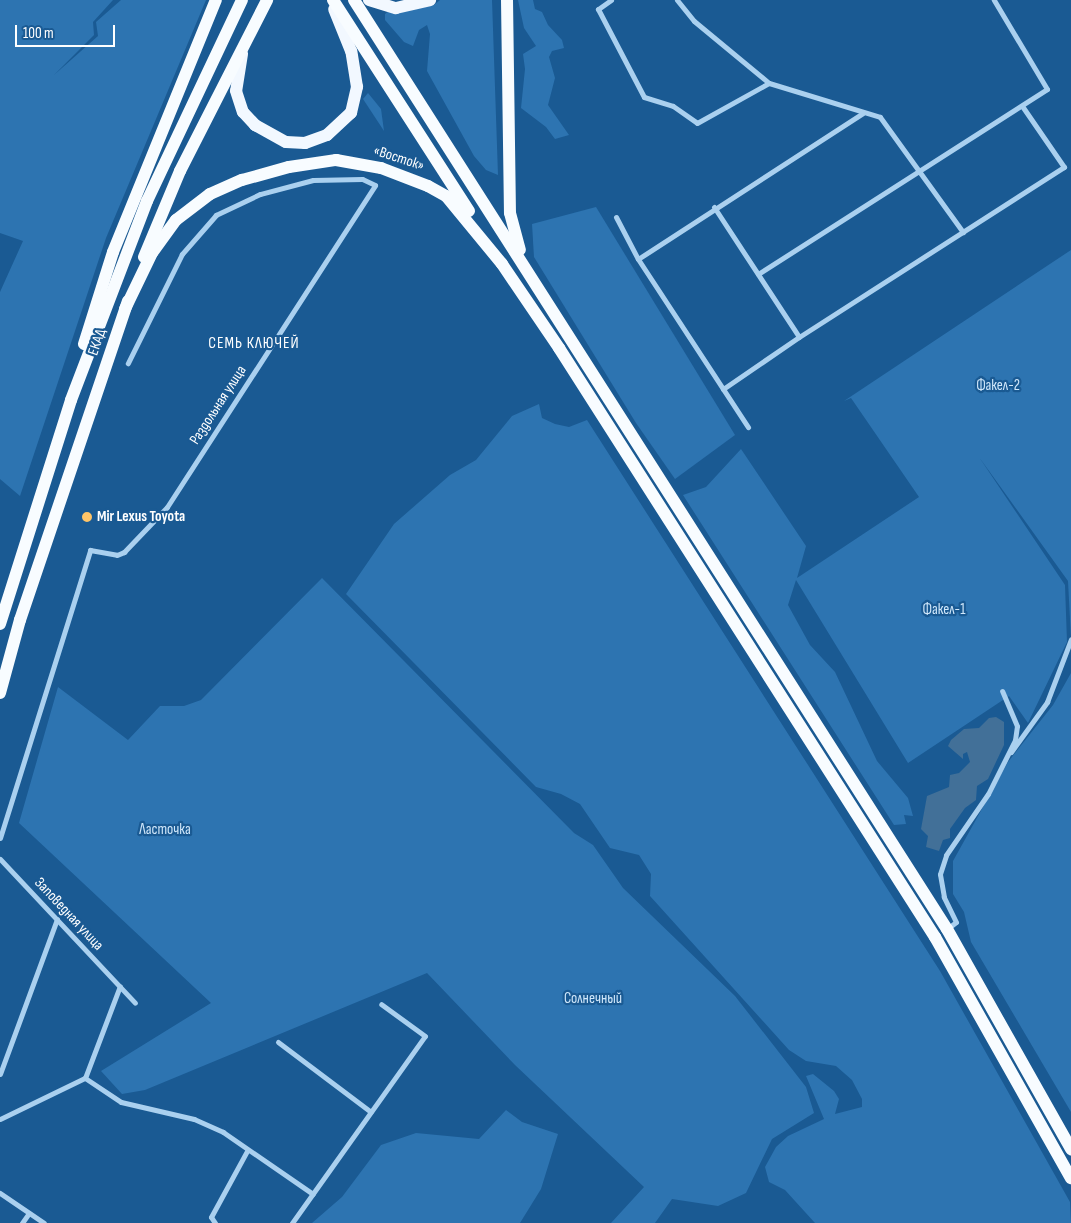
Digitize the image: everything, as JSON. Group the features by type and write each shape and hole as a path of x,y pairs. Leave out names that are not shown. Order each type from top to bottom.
{"highway":[{"path":"71,400 84,345 113,252 216,0"},
{"name":"ЕКАД","path":"0,624 71,400 147,201 242,0"},
{"name":"ЕКАД","path":"0,693 20,620 125,309 180,171 267,0"},
{"path":"331,0 502,264"},
{"path":"354,0 947,929 1071,1149"},
{"path":"507,0 510,213 515,239 532,277"},
{"name":"«Восток»","path":"125,309 164,236 190,208 227,186 315,162 359,163 428,186 454,204 502,264 607,424 935,937 1071,1178"}],"main road":[{"path":"246,42 236,85 240,104 247,116 260,130 286,142 305,143 327,135 351,113 357,87 351,51 331,0"},
{"path":"369,0 396,8 430,0"}],"street":[{"path":"611,0 598,9 644,97 673,106 697,123 769,83"},
{"path":"676,0 694,21 769,83 880,117 963,232"},
{"path":"758,274 1047,89 994,0"},
{"path":"723,389 798,337 1064,167 1022,106"},
{"path":"638,259 714,207 863,113"},
{"name":"Раздольная улица","path":"0,838 90,550 117,555 124,552 168,507 375,185 362,179 313,180 260,194 216,215 182,254 128,363"},
{"path":"714,207 798,337"},
{"path":"616,217 638,259 748,427"},
{"path":"1005,758 1047,702 1071,639"},
{"path":"947,929 956,922 944,897 940,874 946,855 988,794 1014,740 1016,726 1002,691"},
{"name":"Заповедная улица","path":"0,858 135,1003"},
{"path":"0,1074 57,919"},
{"path":"0,1118 86,1078 120,986"},
{"path":"292,1223 425,1036 382,1004"},
{"path":"278,1042 371,1112"},
{"path":"86,1078 121,1102 194,1120 223,1132 313,1194"},
{"path":"215,1223 210,1217 247,1150"},
{"path":"0,1193 44,1223"},
{"path":"22,1223 29,1213"}],"green space":[{"path":"0,0 113,0 93,22 94,35 54,75 98,36 96,22 121,0 206,0 106,238 20,496 0,479 0,292 23,241 0,233"},
{"path":"440,0 492,0 498,175 486,170 474,156 427,71 430,34 427,25 419,30 413,46 404,42 385,20 385,14 390,10 398,13 434,5"},
{"path":"518,0 533,0 535,9 542,12 548,25 562,40 564,48 552,51 549,57 555,78 548,105 569,135 555,139 546,127 521,108 525,69 523,54 536,46 524,28"},
{"path":"368,93 381,109 384,131 363,99"},
{"path":"596,207 735,435 675,479 636,423 534,257 532,224"},
{"path":"1071,250 1071,638 1068,581 979,457 1065,585 1067,642 1028,723 1009,696 908,763 796,580 788,605 810,645 835,672 877,761 908,798 913,816 904,815 906,824 894,825 683,495 706,487 741,449 806,546 797,578 919,497 851,398 844,401"},
{"path":"539,404 542,418 555,424 569,427 587,420 940,971 1070,1202 1071,1223 815,1223 785,1190 769,1182 765,1167 776,1147 788,1136 824,1119 806,1076 813,1074 834,1091 839,1099 835,1114 862,1107 862,1099 852,1080 836,1066 806,1061 789,1050 650,896 651,874 639,855 610,848 580,804 561,794 536,787 346,594 394,524 450,475 476,460 512,416"},
{"name":"Солнечный","path":"322,578 574,833 593,845 623,888 735,996 806,1087 814,1113 772,1139 746,1193 718,1206 672,1199 655,1223 611,1223 644,1187 515,1065 427,973 145,1090 122,1094 101,1071 211,1003 19,823 58,687 128,740 160,706 184,706 201,700"},
{"path":"1071,673 1071,1112 971,942 964,912 953,894 953,861 1008,762 1053,705"},
{"path":"506,1110 522,1122 558,1134 541,1189 520,1223 312,1223 342,1197 381,1145 416,1133 479,1139"}],"shaded area":[{"path":"996,717 1004,722 1004,745 988,779 977,786 976,800 965,808 950,829 950,838 943,840 939,851 926,847 928,836 921,829 927,796 949,787 950,775 959,773 970,762 967,752 963,754 963,759 948,746 951,740 964,729 979,728 989,718"}],"place":[{"name":"Mir Lexus Toyota","path":"87,517"}],"district":[{"name":"СЕМЬ КЛЮЧЕЙ","path":"254,344"}],"park label":[{"name":"Факел-2","path":"998,386"},
{"name":"Факел-1","path":"944,610"},
{"name":"Ласточка","path":"165,830"}]}
